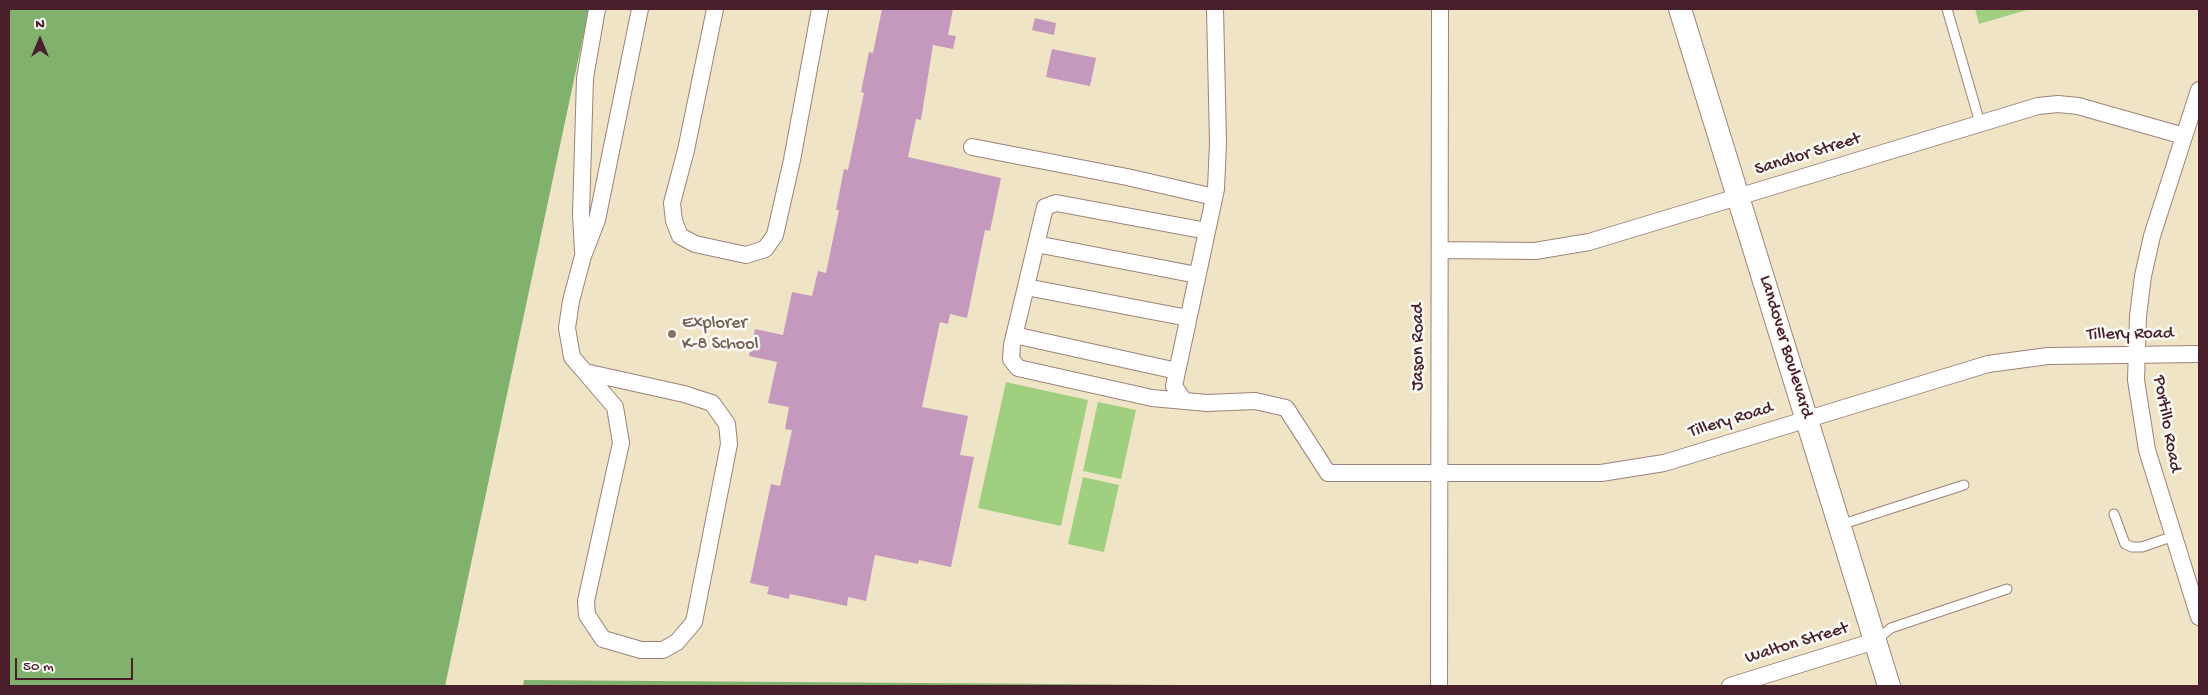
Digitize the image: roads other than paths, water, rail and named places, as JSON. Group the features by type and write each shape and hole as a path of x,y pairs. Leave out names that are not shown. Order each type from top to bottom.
{"street":[{"path":"583,256 580,214 585,78 597,9"},
{"path":"585,372 684,394 712,404 727,424 730,444 694,622 677,642 663,650 641,650 603,639 594,628 588,615 586,601 621,442 615,407 572,357 567,328 571,301 583,256 597,220 640,9"},
{"path":"715,9 686,150 672,203 674,221 680,236 696,244 746,254 765,249 775,235 792,160 820,9"},
{"path":"1184,401 1174,386 1214,197 1218,143 1215,9"},
{"name":"Jason Road","path":"1439,686 1440,9"},
{"name":"Landover Boulevard","path":"1680,9 1889,686"},
{"name":"Portillo Road","path":"2199,90 2152,236 2143,276 2138,316 2137,355 2139,402 2147,450 2199,617"},
{"name":"Sandlor Street","path":"1440,250 1535,251 1564,248 1589,242 2038,106 2058,104 2078,106 2184,136"},
{"path":"972,148 1127,177 1214,197"},
{"path":"1184,401 1152,398 1018,368 1011,359 1014,335 1045,207 1056,203 1207,231"},
{"path":"1036,244 1197,275"},
{"path":"1026,287 1188,318"},
{"path":"1014,335 1177,370"},
{"name":"Tillery Road","path":"1184,401 1207,403 1255,401 1286,408 1328,473 1601,473 1630,470 1664,463 1988,364 2048,356 2199,354"},
{"name":"Walton Street","path":"1730,686 1875,641"}],"lane":[{"path":"1947,9 1980,123"},
{"path":"1839,525 1964,485"},
{"path":"2114,514 2124,544 2132,547 2142,547 2174,536"},
{"path":"1875,641 1891,628 2007,589"}],"place":[{"name":"Explorer K-8 School","path":"672,334"}]}
